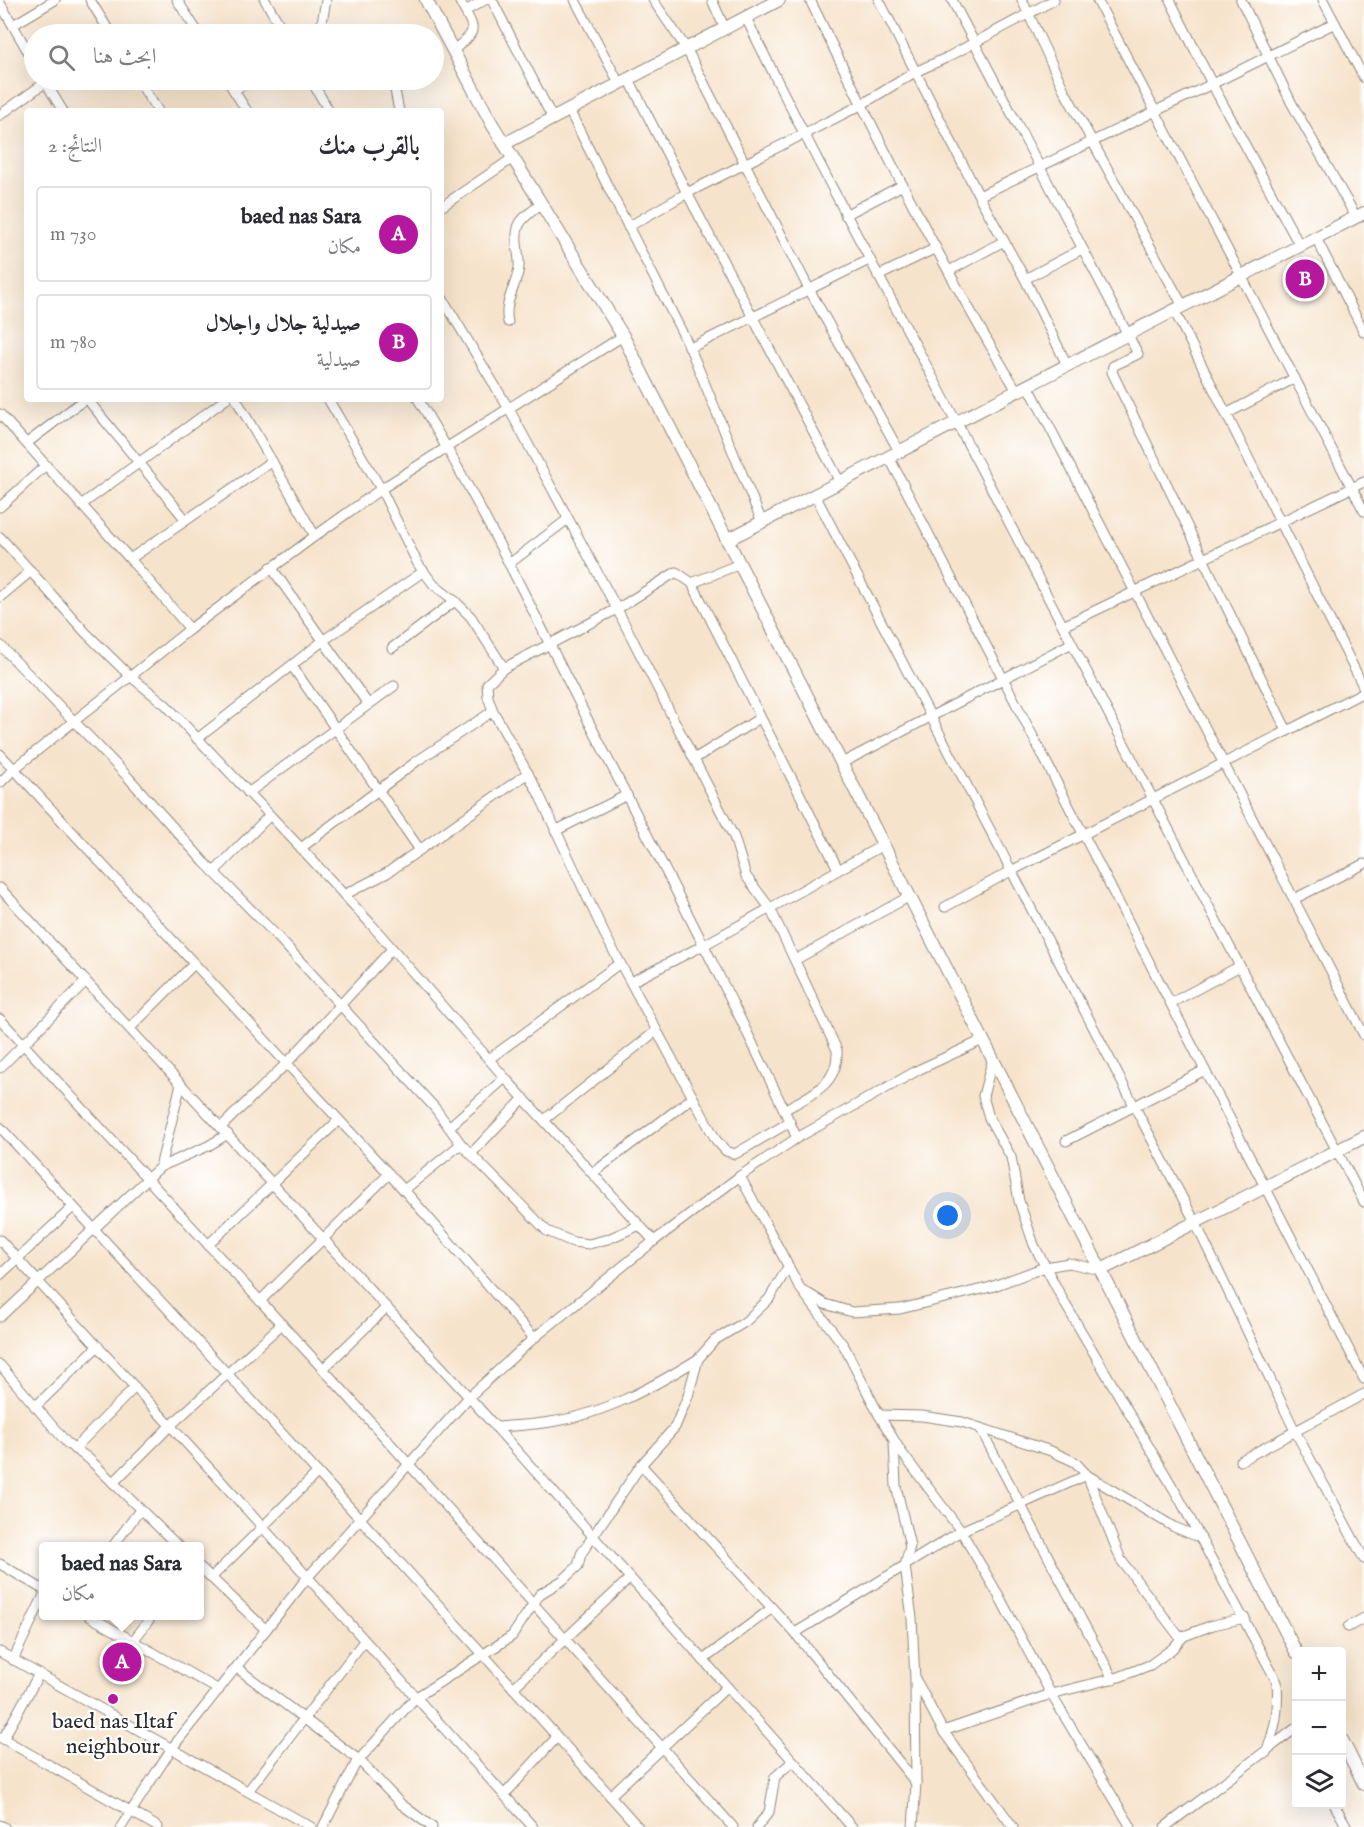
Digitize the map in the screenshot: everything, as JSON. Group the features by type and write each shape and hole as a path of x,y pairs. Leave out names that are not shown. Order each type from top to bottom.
{"street":[{"path":"13,25 55,0"},
{"path":"90,0 105,24"},
{"path":"177,0 193,24"},
{"path":"265,0 279,24"},
{"path":"321,24 326,0"},
{"path":"426,0 439,24"},
{"path":"453,50 470,38 473,32 459,0"},
{"path":"465,11 484,0"},
{"path":"492,0 553,119"},
{"path":"575,0 687,193 840,482"},
{"path":"653,0 686,48 746,162 894,454 1003,679 1364,1379"},
{"path":"712,0 724,29"},
{"path":"504,144 779,0"},
{"path":"810,0 861,105 973,317 1023,388 1135,591 1364,1035"},
{"path":"879,0 979,196 1025,279 1067,365"},
{"path":"952,0 1082,249 1129,333 1138,354 1113,366 1112,372 1287,731"},
{"path":"945,907 1364,690 1226,414 1178,308 1064,90 1022,0"},
{"path":"628,227 687,193 861,105 915,72 946,58 1054,0"},
{"path":"1097,0 1364,511"},
{"path":"1170,0 1212,84 1300,246"},
{"path":"727,540 1360,215 1292,104 1241,0"},
{"path":"1323,0 1335,23 1360,59 1364,78"},
{"path":"0,3 3,17 13,25 24,44"},
{"path":"746,18 845,215 956,422 1364,1202"},
{"path":"979,196 1335,23"},
{"path":"444,33 504,144 623,336 1293,1647"},
{"path":"0,115 33,90"},
{"path":"50,90 61,108"},
{"path":"144,90 156,108"},
{"path":"234,90 245,108"},
{"path":"317,90 328,108"},
{"path":"395,90 398,108"},
{"path":"569,110 690,348 762,522"},
{"path":"444,203 513,158"},
{"path":"845,215 903,185"},
{"path":"508,322 507,307 519,266 516,246 518,226 541,204"},
{"path":"1316,238 1364,332"},
{"path":"949,271 1004,241"},
{"path":"878,276 936,248"},
{"path":"1025,279 1082,249"},
{"path":"690,348 869,260"},
{"path":"444,301 509,409 616,609 734,837 746,876 770,909 837,1050 838,1056 831,1078 824,1086 784,1110"},
{"path":"0,783 14,769 190,628 271,567 381,489 623,336"},
{"path":"1226,414 1295,378"},
{"path":"27,443 82,402"},
{"path":"88,402 186,520"},
{"path":"81,505 222,402"},
{"path":"238,402 315,536"},
{"path":"330,402 381,489 406,542 424,571 434,585 456,601 471,617 504,668"},
{"path":"420,402 447,447 509,564 745,1024 797,1138"},
{"path":"0,414 190,628"},
{"path":"130,559 272,461"},
{"path":"0,507 46,465"},
{"path":"1063,626 1364,482"},
{"path":"814,495 1195,1222 1296,1431 1364,1559"},
{"path":"509,564 568,519"},
{"path":"0,537 86,633 130,676 166,705 301,848 505,1078 654,1241"},
{"path":"692,583 740,564"},
{"path":"271,567 368,704"},
{"path":"0,597 31,571"},
{"path":"197,739 324,640 424,571"},
{"path":"790,1122 738,1153 729,1153 716,1140 620,963 528,773 493,711 488,697 487,684 504,668 616,609 676,572 692,583 838,869"},
{"path":"392,648 456,601"},
{"path":"842,763 1072,643"},
{"path":"0,645 276,935 435,1108 461,1144 547,1231 558,1237 589,1244 608,1239 640,1225"},
{"path":"292,666 420,850"},
{"path":"248,793 394,686"},
{"path":"301,848 417,761 493,711"},
{"path":"694,759 760,718"},
{"path":"0,754 404,1190 534,1338"},
{"path":"344,895 387,873 528,773"},
{"path":"555,831 627,795"},
{"path":"214,872 269,816"},
{"path":"631,982 704,945 884,845"},
{"path":"1294,899 1364,864"},
{"path":"0,888 387,1307 852,1827"},
{"path":"795,960 910,896"},
{"path":"0,1317 160,1167 208,1146 392,949"},
{"path":"489,1059 620,963"},
{"path":"130,1028 194,964"},
{"path":"1171,1003 1240,966"},
{"path":"0,1068 86,981"},
{"path":"0,1019 323,1369 733,1827"},
{"path":"544,1120 656,1031"},
{"path":"121,1827 172,1748 307,1578 469,1398 534,1338 654,1241 740,1176 797,1138 920,1069 983,1040"},
{"path":"993,1058 983,1096 989,1118 1011,1156 1019,1201 1034,1245 1245,1618 1277,1682 1279,1708 1266,1753"},
{"path":"1066,1141 1205,1070"},
{"path":"449,1127 505,1078"},
{"path":"160,1167 181,1083"},
{"path":"471,1154 524,1098"},
{"path":"593,1173 692,1098"},
{"path":"208,1245 339,1120"},
{"path":"0,1127 317,1473 361,1518 638,1827"},
{"path":"800,1288 825,1304 852,1312 900,1309 991,1287 1045,1267 1069,1263 1101,1269 1364,1137"},
{"path":"404,1190 461,1144"},
{"path":"260,1301 389,1174"},
{"path":"740,1176 800,1288 844,1346 894,1440 961,1531 1051,1694 1131,1827"},
{"path":"0,1275 73,1207"},
{"path":"0,1240 532,1827"},
{"path":"495,1427 551,1422 590,1413 633,1395 698,1359 715,1340 745,1322 769,1299 788,1267"},
{"path":"323,1369 387,1307"},
{"path":"113,1483 226,1374 282,1324"},
{"path":"35,1407 98,1346"},
{"path":"323,1827 359,1760 415,1698 512,1636 540,1594 563,1580 578,1566 581,1554 641,1465 675,1427 688,1396 698,1359"},
{"path":"0,1365 67,1443 89,1459 174,1542"},
{"path":"74,1449 135,1387"},
{"path":"1240,1461 1364,1394"},
{"path":"879,1415 922,1416 952,1420 1051,1451 1075,1462 1087,1475 1174,1527 1201,1539"},
{"path":"980,1428 1113,1678"},
{"path":"894,1440 896,1486 910,1546 905,1566 912,1618 915,1680 916,1783 913,1827"},
{"path":"641,1465 795,1634 916,1783"},
{"path":"211,1578 317,1473"},
{"path":"795,1634 961,1531 1087,1475"},
{"path":"1087,1475 1121,1560 1181,1639"},
{"path":"117,1542 140,1510"},
{"path":"0,1564 39,1587"},
{"path":"204,1571 266,1630"},
{"path":"513,1688 630,1578"},
{"path":"13,1660 39,1605"},
{"path":"703,1660 772,1608"},
{"path":"943,1731 1051,1694 1113,1678 1150,1665 1172,1649 1181,1639 1213,1625 1245,1618"},
{"path":"1348,1627 1364,1618"},
{"path":"96,1620 219,1690"},
{"path":"133,1641 149,1620"},
{"path":"248,1791 364,1641"},
{"path":"0,1652 311,1827"},
{"path":"237,1668 359,1760 401,1804 432,1827"},
{"path":"39,1674 2,1738 158,1827"},
{"path":"915,1680 943,1731 1014,1827"},
{"path":"610,1796 727,1687"},
{"path":"1165,1827 1292,1731"},
{"path":"504,1795 557,1737"},
{"path":"1346,1750 1364,1784"},
{"path":"756,1827 770,1812 776,1777 793,1761"},
{"path":"1337,1809 1347,1827"}],"place":[{"name":"صيدلية جلال واجلال","path":"1305,279"},
{"name":"baed nas Sara","path":"122,1662"},
{"name":"baed nas Iltaf neighbour","path":"113,1699"}]}
